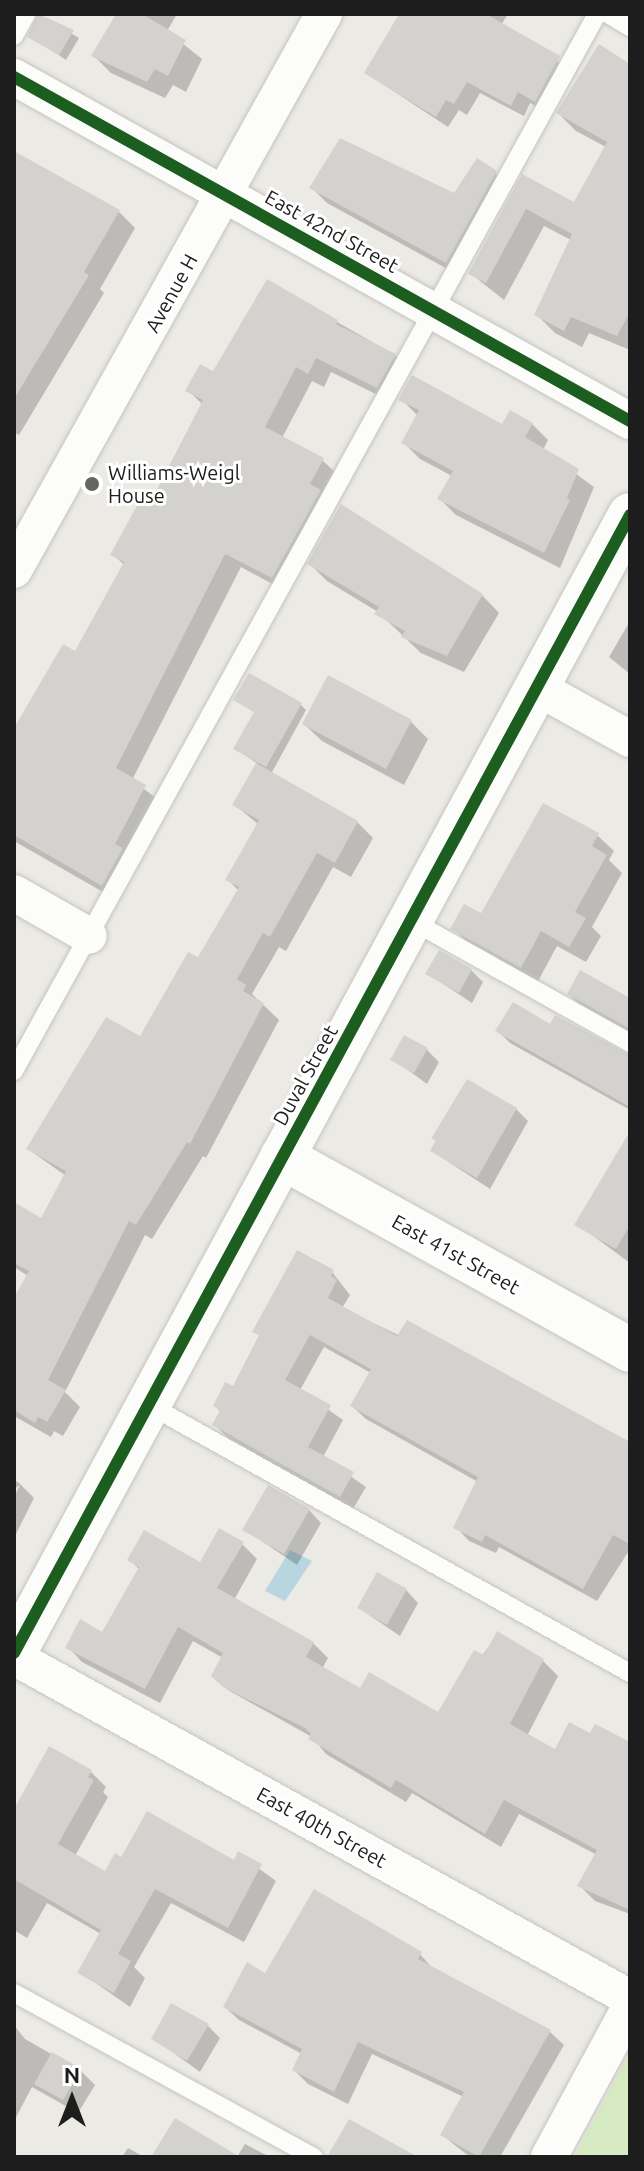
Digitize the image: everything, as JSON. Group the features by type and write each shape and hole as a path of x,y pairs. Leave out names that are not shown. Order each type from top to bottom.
{"street":[{"name":"Avenue H","path":"14,570 226,195 324,14"},
{"name":"East 42nd Street","path":"14,77 630,421"},
{"name":"Duval Street","path":"14,1655 630,515"},
{"path":"538,688 630,739"},
{"path":"14,893 89,936"},
{"name":"East 41st Street","path":"282,1157 630,1350"},
{"name":"East 40th Street","path":"14,1655 630,1998"},
{"path":"549,2157 630,2007"}],"lane":[{"path":"14,36 26,14"},
{"path":"14,1071 597,14"},
{"path":"608,14 630,27"},
{"path":"412,921 630,1043"},
{"path":"149,1405 630,1673"},
{"path":"14,1993 314,2157"}],"green space":[{"path":"630,2052 630,2157 574,2157"}],"water":[{"path":"290,1550 312,1561 285,1601 265,1591"}],"building":[{"path":"38,14 74,30 59,55 27,37"},
{"path":"116,14 142,14 186,40 168,76 155,69 147,82 91,56"},
{"path":"399,14 486,14 560,56 535,102 518,92 511,106 467,82 454,104 446,100 436,117 364,73"},
{"path":"599,44 630,64 630,312 617,336 571,317 564,331 534,315 572,234 526,209 486,283 468,274 522,174 574,202 607,142 556,113"},
{"path":"340,138 454,193 477,158 497,171 446,263 309,188"},
{"path":"14,151 120,210 84,272 89,275 14,399"},
{"path":"267,279 338,320 336,324 396,354 377,388 316,358 308,374 296,367 265,427 324,458 310,484 321,490 272,578 225,554 116,768 146,785 115,844 123,848 102,886 14,835 14,728 63,644 75,651 124,562 110,555 139,502 148,507 203,400 185,391 200,364 213,371"},
{"path":"412,375 502,424 510,410 533,423 525,437 579,469 567,498 570,500 544,553 437,499 453,471 401,443 419,410 398,400"},
{"path":"341,504 483,594 447,656 401,637 405,631 374,614 379,607 307,564"},
{"path":"249,673 302,703 266,767 233,749 254,712 233,700"},
{"path":"328,675 412,720 386,769 302,724"},
{"path":"256,763 358,821 335,863 317,853 270,937 263,933 237,979 246,985 243,991 264,1003 190,1144 187,1142 136,1225 129,1221 48,1380 66,1390 47,1422 38,1417 35,1423 14,1410 14,1298 29,1271 14,1263 14,1202 41,1218 66,1171 26,1149 106,1017 140,1036 188,952 198,957 239,887 225,880 259,820 232,805"},
{"path":"543,803 599,833 592,846 607,855 575,912 586,918 569,947 541,931 521,968 450,929 464,904 481,913"},
{"path":"439,950 472,969 459,993 425,974"},
{"path":"580,970 630,998 630,1029 567,994"},
{"path":"513,1002 550,1024 555,1015 630,1055 630,1107 495,1031"},
{"path":"404,1035 428,1048 414,1073 390,1060"},
{"path":"467,1079 517,1108 477,1178 430,1151 436,1140 431,1139"},
{"path":"630,1131 630,1225 616,1249 574,1225"},
{"path":"297,1250 334,1270 331,1276 337,1280 328,1298 397,1336 407,1320 630,1442 630,1544 613,1535 583,1589 485,1535 482,1542 453,1528 478,1477 350,1406 371,1369 310,1335 285,1380 331,1405 308,1447 354,1472 340,1497 212,1425 220,1410 213,1406 225,1382 233,1386 259,1335 252,1332"},
{"path":"268,1485 310,1509 284,1554 242,1530"},
{"path":"219,1528 244,1542 217,1588 314,1642 306,1657 360,1688 369,1672 438,1712 474,1650 484,1655 497,1631 544,1659 510,1724 555,1749 569,1722 590,1733 595,1724 630,1742 630,1910 577,1886 597,1850 504,1800 485,1834 396,1780 391,1788 308,1739 311,1734 305,1728 223,1687 211,1676 223,1653 178,1627 145,1689 65,1648 80,1619 102,1632 139,1567 127,1560 144,1530 200,1562"},
{"path":"377,1572 407,1589 387,1625 357,1608"},
{"path":"49,1746 92,1770 88,1777 94,1780 58,1844 105,1871 115,1853 121,1857 147,1811 234,1860 238,1851 262,1864 228,1928 155,1889 118,1954 131,1961 114,1993 77,1973 101,1930 14,1879 14,1809"},
{"path":"314,1889 422,1952 418,1959 551,2030 479,2157 440,2135 464,2092 358,2042 334,2092 292,2070 302,2049 223,2007 247,1962 265,1973"},
{"path":"171,2003 209,2024 187,2061 151,2039"},
{"path":"52,2052 82,2069 63,2100 34,2084"},
{"path":"175,2118 240,2157 151,2157"},
{"path":"349,2119 418,2157 327,2157"}],"cycle path":[{"path":"14,77 630,421"},
{"path":"14,1653 630,515"}],"place":[{"name":"Williams-Weigl House","path":"92,484"}]}
